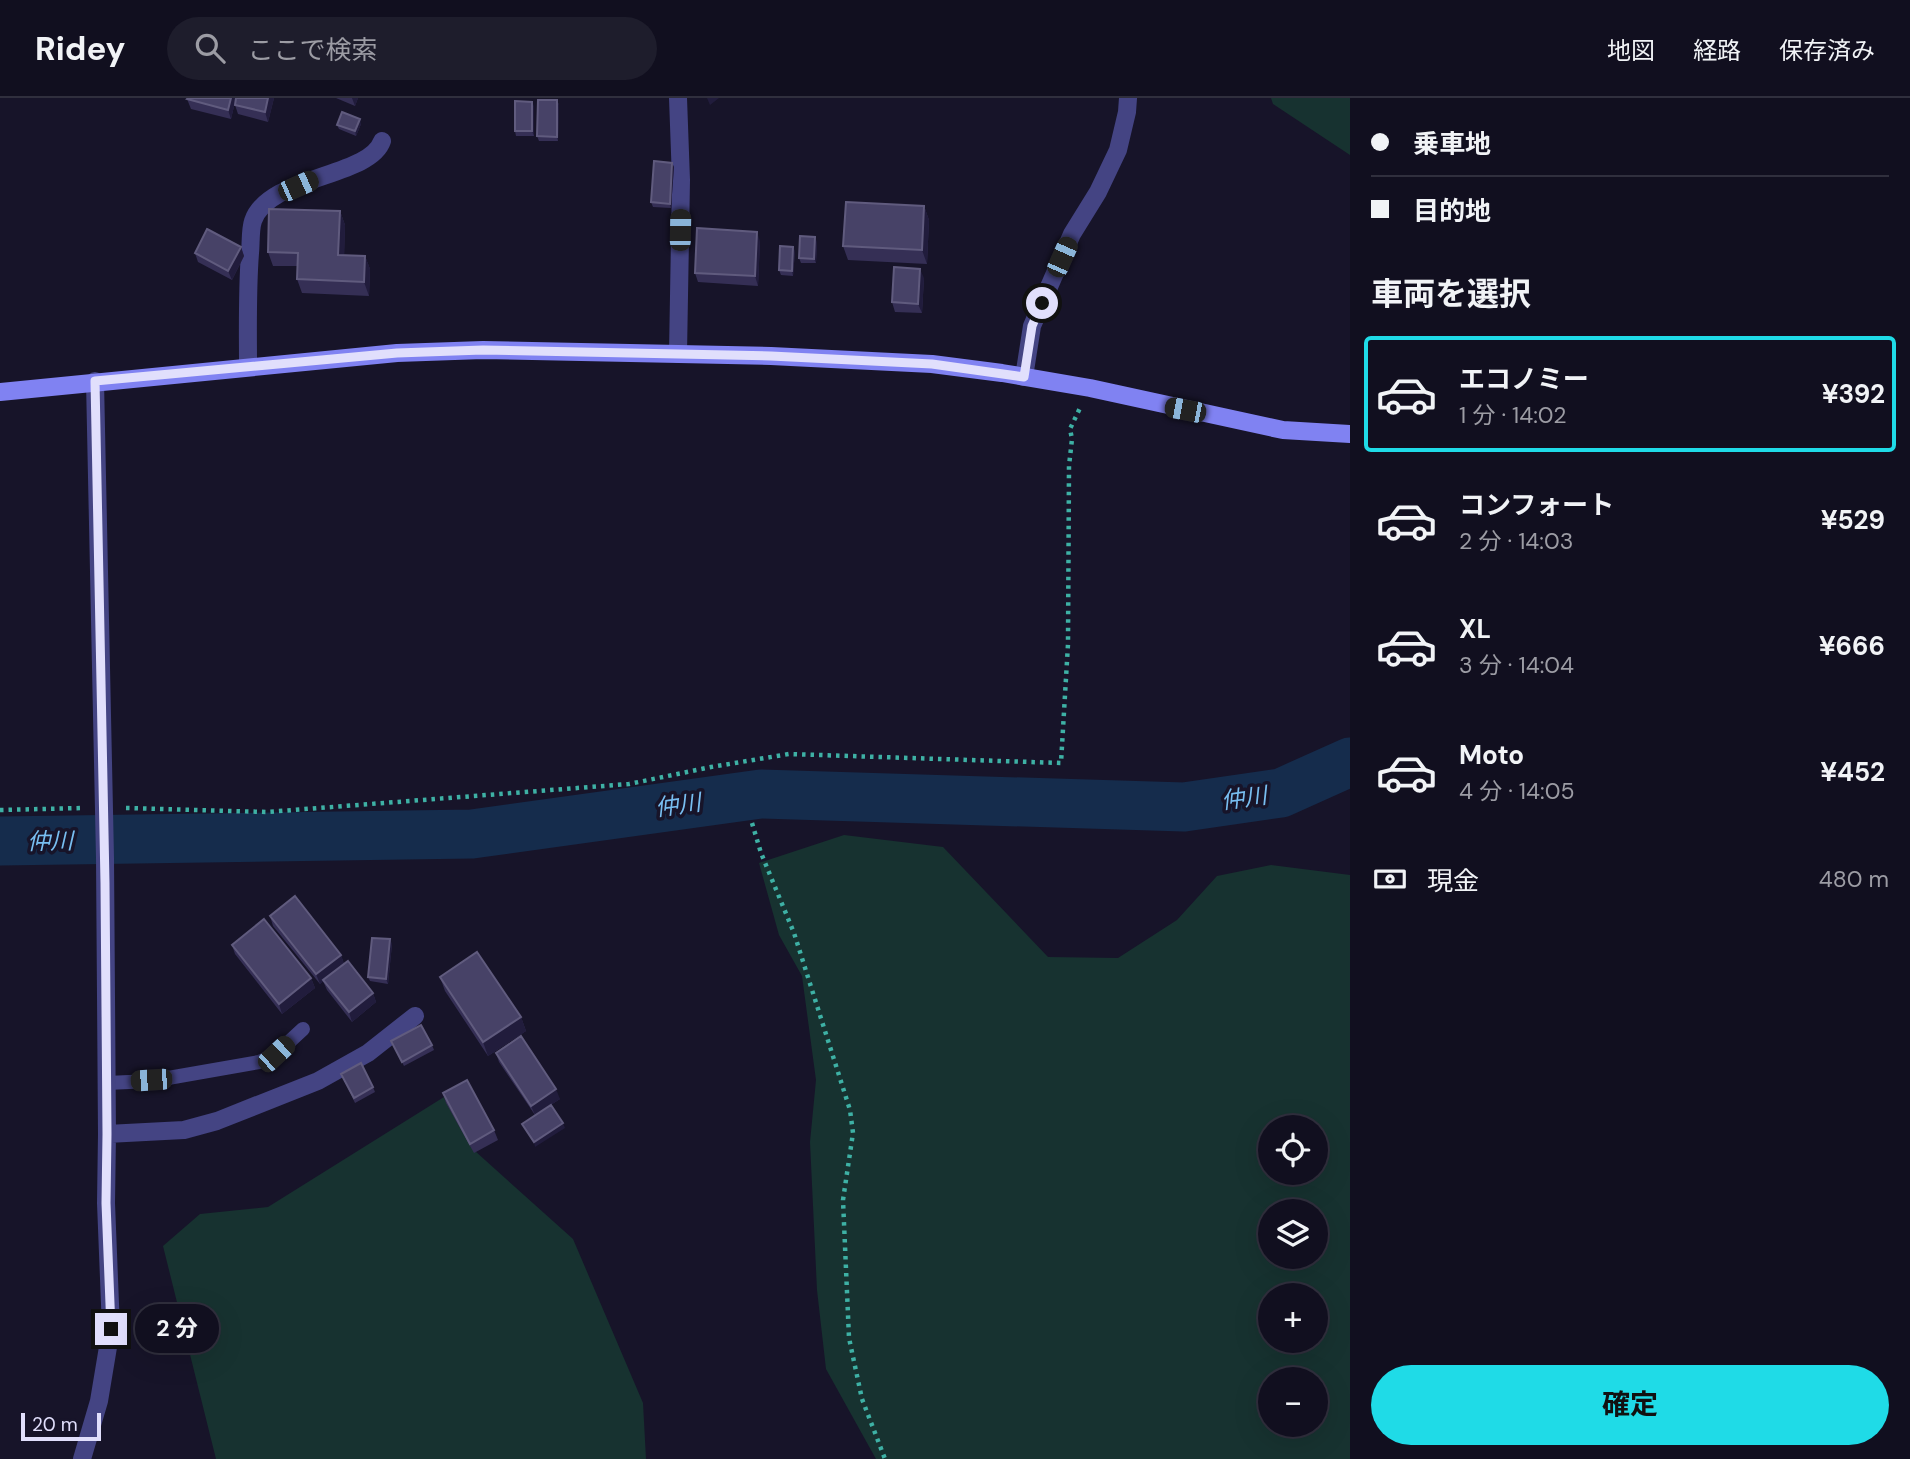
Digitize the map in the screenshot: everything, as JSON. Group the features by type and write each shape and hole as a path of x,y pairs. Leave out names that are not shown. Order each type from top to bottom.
{"street":[{"path":"678,98 681,180 678,354"},
{"path":"1024,377 1032,326 1072,234 1098,192 1118,150 1128,98"},
{"path":"248,367 247,293 253,221 262,206 278,194 363,160 379,150 382,141"},
{"path":"0,392 397,353 471,351 678,354 932,364 1090,388 1283,430 1350,434"},
{"path":"82,1459 99,1401 111,1329 106,1203 105,858 95,381"},
{"path":"107,1134 184,1129 217,1121 318,1081 368,1053 415,1016"}],"lane":[{"path":"107,1083 151,1080 259,1062 276,1054 303,1029"}],"path":[{"path":"0,810 267,811 629,784 789,754 1061,763 1068,644 1070,429 1090,388"},
{"path":"752,823 761,853 794,933 850,1110 853,1133 844,1200 849,1338 862,1399 885,1459"}],"green space":[{"path":"1271,98 1350,98 1350,155 1273,104"},
{"path":"844,835 943,847 1048,957 1118,958 1177,920 1217,876 1271,865 1350,875 1350,1459 876,1459 826,1369 817,1290 810,1142 816,1080 802,976 779,935 759,863"},
{"path":"444,1097 475,1151 573,1239 643,1403 646,1459 216,1459 163,1246 200,1214 268,1207"}],"building":[{"path":"188,98 231,98 228,110"},
{"path":"236,98 268,98 265,112 235,105"},
{"path":"538,100 557,100 557,137 537,136"},
{"path":"515,101 532,102 532,131 515,131"},
{"path":"342,112 360,119 355,131 337,125"},
{"path":"654,161 672,163 670,204 651,202"},
{"path":"846,202 924,206 922,250 843,246"},
{"path":"269,209 340,211 338,255 365,256 364,282 297,279 298,253 268,252"},
{"path":"697,228 757,232 755,276 695,273"},
{"path":"207,229 241,247 228,271 195,253"},
{"path":"800,236 815,237 814,259 799,258"},
{"path":"780,246 793,247 792,271 779,270"},
{"path":"894,267 920,269 918,304 892,302"},
{"path":"295,896 341,955 316,974 270,916"},
{"path":"264,919 311,978 279,1004 232,945"},
{"path":"372,938 390,939 386,979 368,977"},
{"path":"477,952 521,1017 483,1042 440,977"},
{"path":"348,961 373,993 349,1012 323,980"},
{"path":"421,1025 432,1045 402,1062 391,1041"},
{"path":"521,1036 556,1089 531,1106 496,1053"},
{"path":"361,1063 373,1087 354,1098 341,1074"},
{"path":"467,1080 494,1130 470,1144 443,1093"},
{"path":"551,1105 563,1123 534,1142 522,1124"}],"waterway":[{"name":"仲川","path":"0,841 472,834 761,794 1184,807 1281,793 1350,762"}],"route":[{"path":"111,1329 106,1203 105,883 95,381 397,353 483,350 771,356 932,364 1024,377 1032,326 1042,303"}]}
